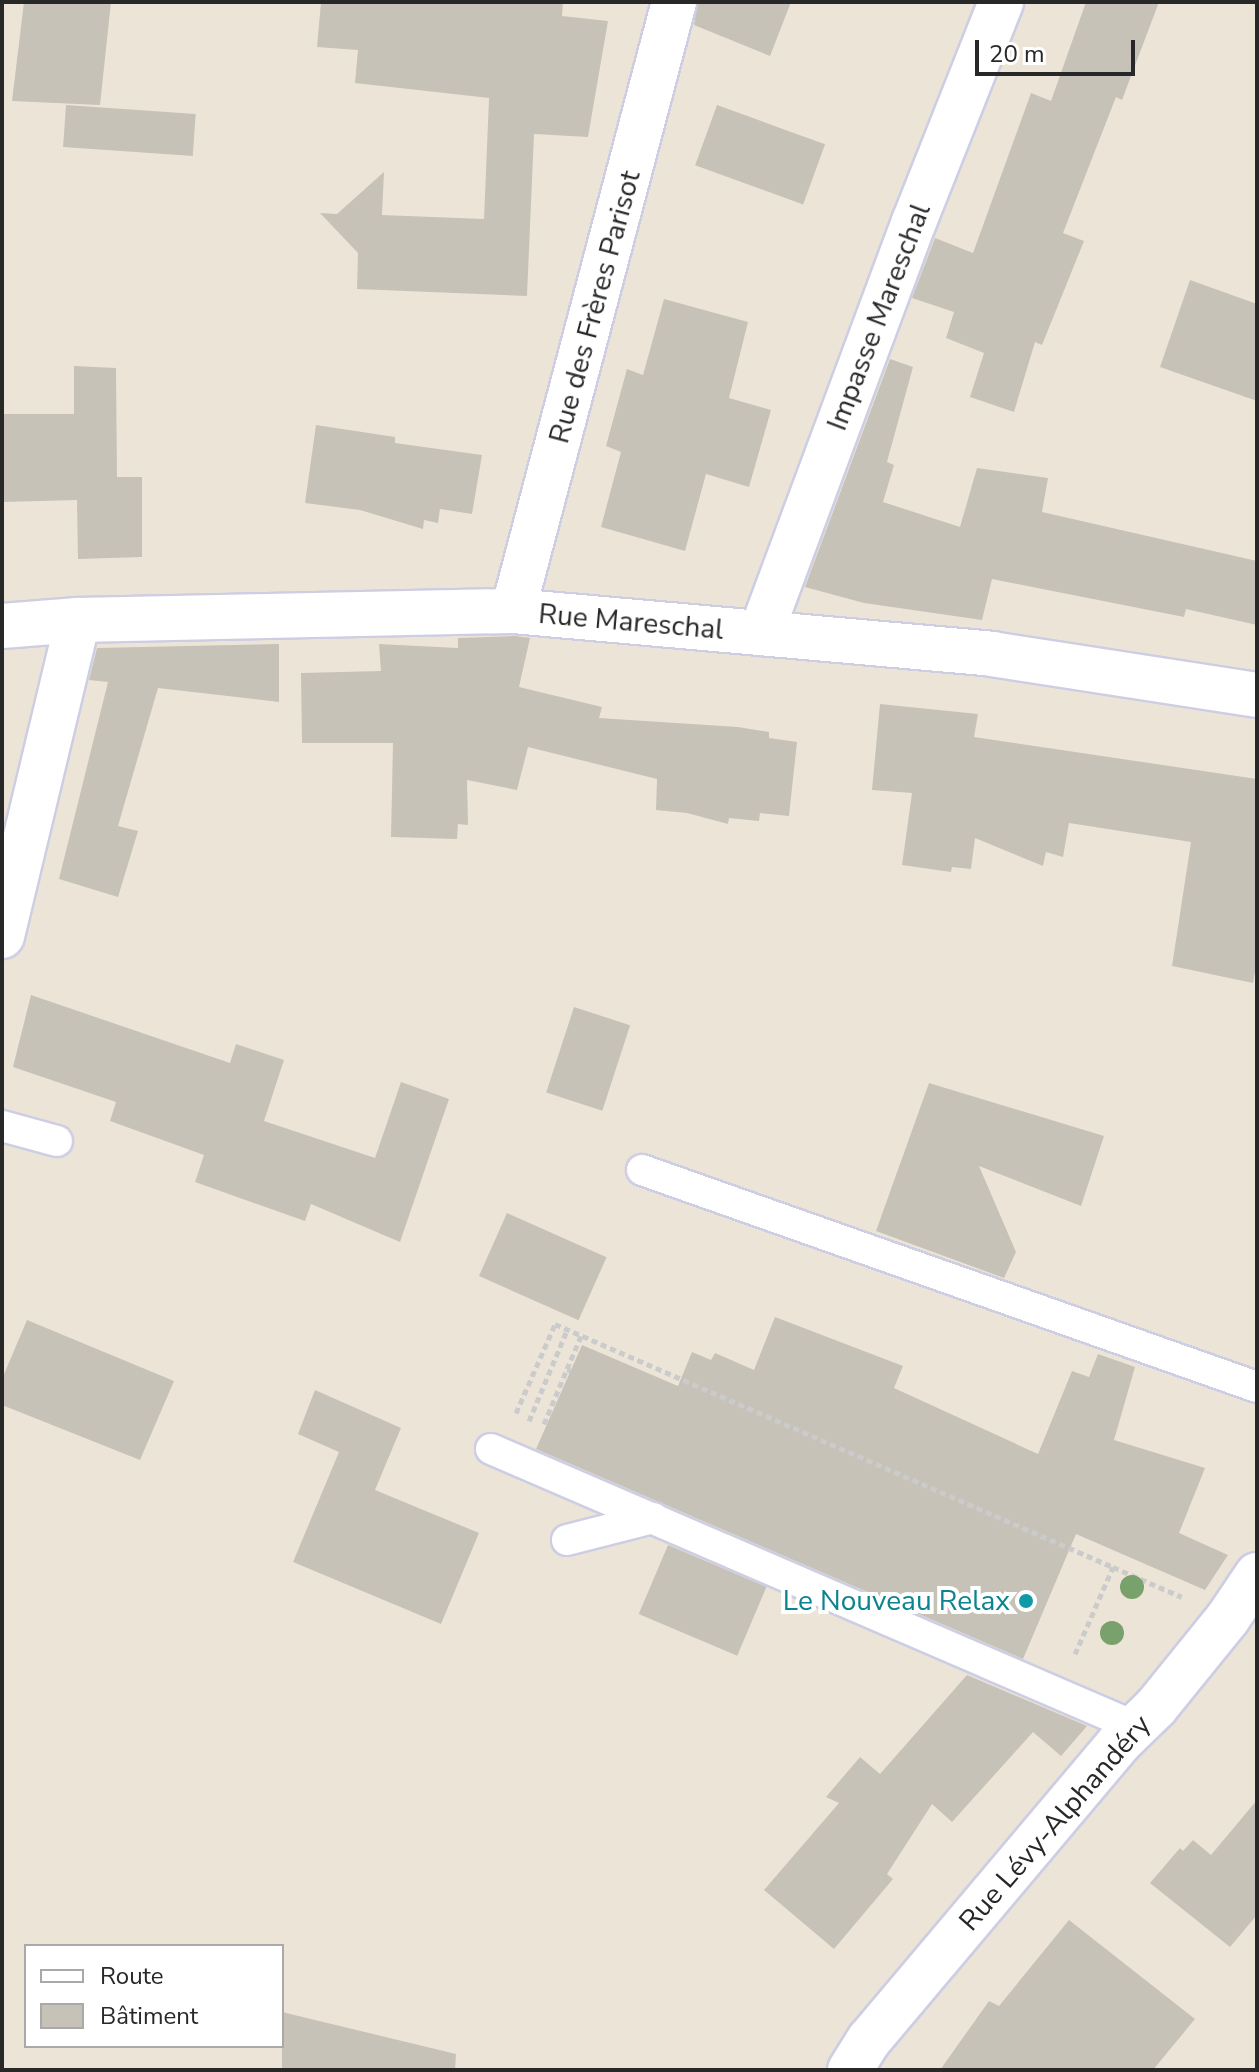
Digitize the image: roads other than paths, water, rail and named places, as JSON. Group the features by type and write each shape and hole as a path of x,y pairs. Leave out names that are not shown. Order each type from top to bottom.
{"street":[{"name":"Rue des Frères Parisot","path":"513,611 674,2"},
{"name":"Impasse Mareschal","path":"761,633 914,222 1001,2"},
{"name":"Rue Mareschal","path":"2,626 78,620 513,611 992,654 1257,695"},
{"path":"2,936 78,620"},
{"name":"Rue Lévy-Alphandéry","path":"850,2070 879,2028 1228,1618 1257,1575"}],"lane":[{"path":"2,1126 57,1141"},
{"path":"642,1170 1257,1387"},
{"path":"491,1449 1136,1727"},
{"path":"567,1540 653,1518"}],"place":[{"name":"Le Nouveau Relax","path":"1026,1601"}]}
